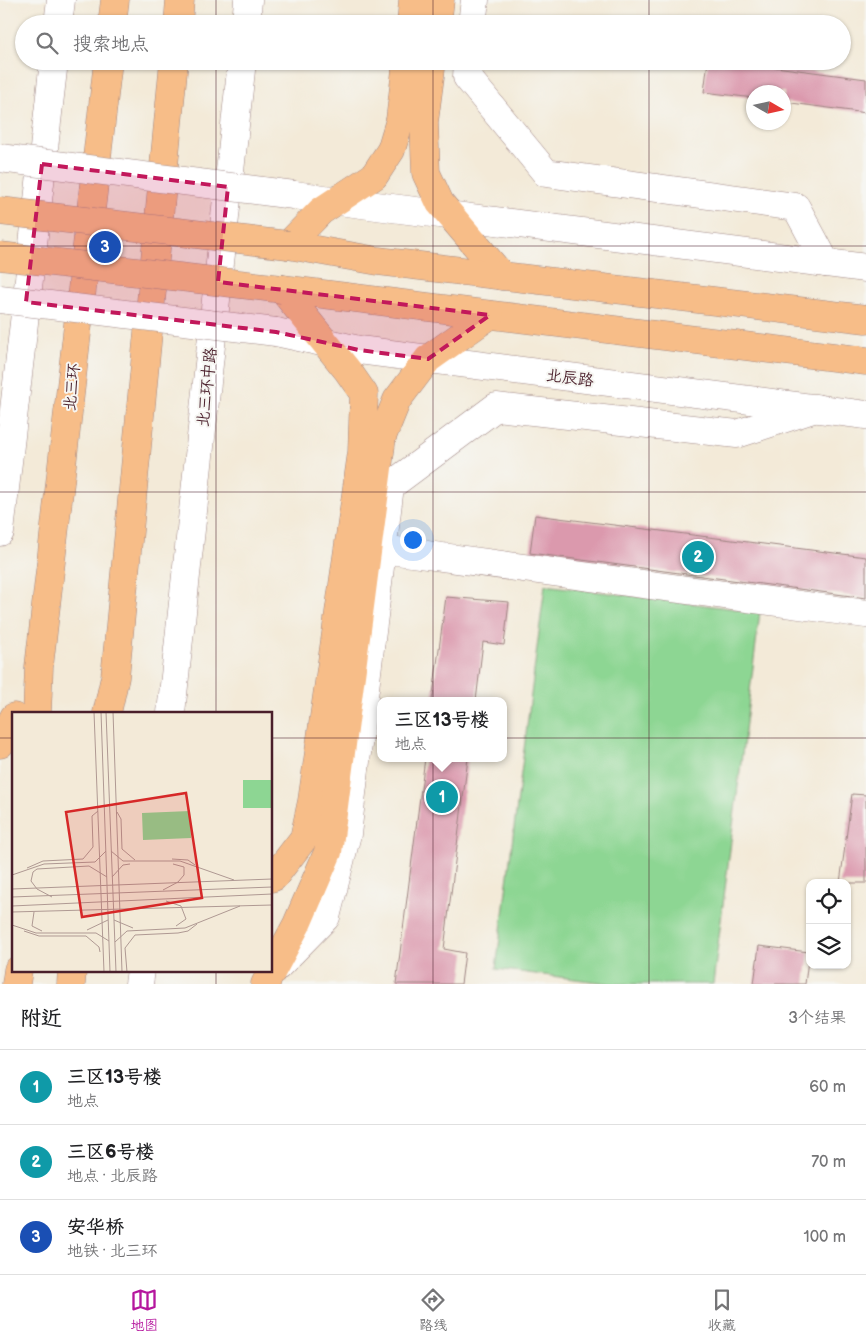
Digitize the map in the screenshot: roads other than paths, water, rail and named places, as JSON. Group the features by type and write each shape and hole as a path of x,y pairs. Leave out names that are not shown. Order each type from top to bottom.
{"main road":[{"path":"113,15 115,0"},
{"path":"179,15 180,0"},
{"path":"412,15 413,0"},
{"path":"438,15 440,0"},
{"name":"北三环","path":"37,712 39,667 107,70"},
{"path":"107,712 115,678 173,70"},
{"path":"288,245 321,210 374,176 392,150 400,120 405,70"},
{"path":"431,70 424,122 426,173 440,204 502,276"},
{"path":"0,211 288,245 378,261 866,320"},
{"path":"0,256 866,361"},
{"path":"272,878 274,878 304,838 313,791 362,452 364,394 326,342 282,289"},
{"path":"272,971 297,924 328,852 382,437 397,400 428,359 490,314"},
{"path":"16,712 39,667"},
{"path":"115,678 127,712"},
{"path":"0,744 12,721"}],"street":[{"path":"59,15 61,0"},
{"path":"247,15 248,0"},
{"path":"473,15 475,0"},
{"path":"0,532 53,70"},
{"name":"北三环中路","path":"171,712 241,70"},
{"path":"467,70 467,77 546,173 796,207 826,263"},
{"path":"0,158 866,268"},
{"name":"北辰路","path":"0,299 276,332 359,350 866,415"},
{"path":"269,977 326,918 347,834 390,486 496,407 737,434 816,408"},
{"path":"382,549 866,614"}],"place":[{"name":"安华桥","path":"105,247"},
{"name":"三区6号楼","path":"698,557"},
{"name":"三区13号楼","path":"442,797"}]}
